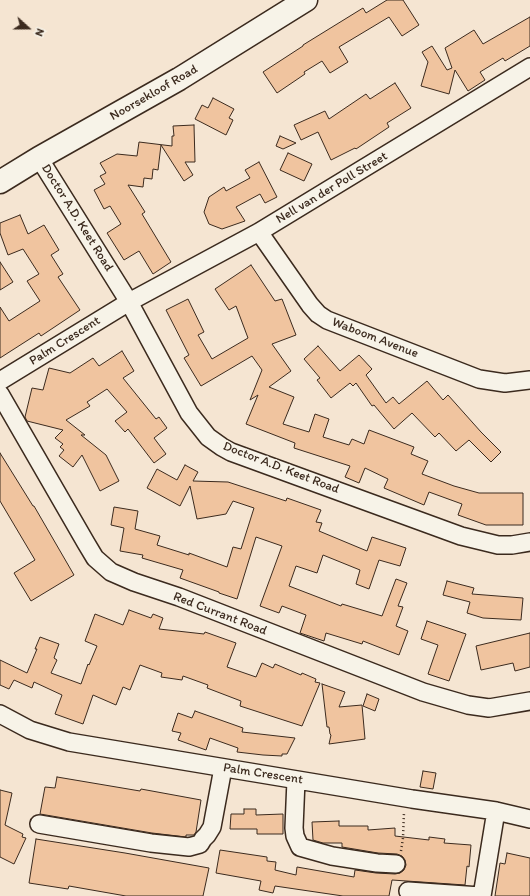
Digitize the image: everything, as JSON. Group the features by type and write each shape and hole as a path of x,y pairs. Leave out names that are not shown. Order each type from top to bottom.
{"street":[{"name":"Noorsekloof Road","path":"0,182 39,158 179,79 306,0"},
{"name":"Nell van der Poll Street","path":"129,302 259,232 530,67"},
{"name":"Doctor A.D. Keet Road","path":"39,158 129,302 189,413 208,437 231,452 461,536 498,545 512,546 530,542"},
{"name":"Waboom Avenue","path":"259,232 310,304 318,314 327,320 479,379 505,383 530,380"},
{"name":"Palm Crescent","path":"0,381 129,302"},
{"name":"Red Currant Road","path":"0,394 95,558 110,572 134,582 179,597 423,692 468,706 489,708 530,701"},
{"name":"Palm Crescent","path":"0,714 30,730 69,742 405,798 496,811 530,819"},
{"path":"40,824 151,843 189,847 194,846 200,844 203,839 208,836 214,824 223,768"},
{"path":"296,780 294,828 295,836 300,847 332,856 377,863 396,864"},
{"path":"408,891 481,896 496,811"}],"path":[{"path":"396,864 401,851 403,838 405,798"}],"building":[{"path":"387,0 403,0 419,25 402,36 389,17 339,47 348,62 330,73 322,61 304,72 305,74 277,93 263,72 363,8 366,13"},
{"path":"530,17 530,46 505,61 503,58 480,72 485,80 468,91 455,70 449,94 421,86 428,62 422,52 432,46 447,70 452,68 445,48 474,30 483,44"},
{"path":"395,83 411,108 387,123 389,127 356,149 355,148 331,160 318,132 301,140 294,125 325,111 329,119 366,94 370,99"},
{"path":"213,98 234,109 229,118 233,120 226,135 195,119 202,105 208,108"},
{"path":"194,125 195,162 185,162 193,175 184,181 161,145 158,170 153,169 152,179 144,178 143,187 128,185 145,212 142,214 171,262 153,274 139,251 124,260 107,233 121,224 110,206 104,209 94,190 105,184 100,176 106,173 100,163 117,154 137,156 139,142 172,146 172,136 174,136 173,126"},
{"path":"280,136 296,143 283,149 276,146"},
{"path":"288,153 312,164 304,181 280,170"},
{"path":"259,162 277,197 265,203 260,194 236,207 245,221 222,229 209,224 204,212 209,197 224,187 226,191 250,178 245,170"},
{"path":"20,215 28,234 44,225 59,250 51,255 63,274 58,277 80,310 41,336 39,333 0,358 0,307 9,321 40,301 27,281 39,274 23,249 8,255 0,233 0,223"},
{"path":"0,262 13,282 0,290"},
{"path":"251,265 275,301 282,299 296,335 272,344 291,371 269,387 294,397 283,424 309,432 315,414 329,419 323,437 349,445 352,439 364,444 369,430 414,447 411,454 428,461 422,474 454,486 479,493 523,493 523,525 486,525 458,515 462,504 429,492 424,505 384,488 388,479 365,468 359,483 345,477 350,466 294,448 295,443 246,424 258,395 250,400 262,370 252,356 201,386 184,358 189,355 166,310 188,299 204,332 198,335 212,359 248,338 236,306 229,310 215,289"},
{"path":"318,346 340,371 359,355 372,369 366,375 386,403 393,397 399,404 427,381 443,400 448,395 501,452 491,462 469,440 456,451 439,433 435,437 412,413 394,429 374,405 372,406 356,383 353,386 350,383 331,398 317,380 320,378 304,359"},
{"path":"122,351 134,371 123,378 156,419 159,417 167,428 154,438 166,454 154,463 128,429 125,432 115,421 127,412 107,389 87,402 90,406 66,420 85,435 81,435 106,455 119,481 100,491 82,455 73,467 59,456 64,450 60,447 63,444 55,438 63,430 27,421 25,417 32,388 43,390 49,368 70,373 93,358 99,366"},
{"path":"0,453 34,506 74,575 31,601 14,573 35,560 0,501"},
{"path":"185,465 198,472 193,481 228,482 286,501 287,498 321,510 316,522 322,523 319,531 367,551 372,537 406,548 400,566 379,560 369,589 356,584 360,570 323,555 317,573 296,566 289,586 341,606 342,604 382,616 396,579 407,583 398,606 403,607 396,626 408,631 399,655 363,641 362,644 326,633 324,641 300,633 306,615 282,606 279,613 260,606 282,546 256,537 237,599 180,578 183,570 142,558 143,555 120,551 124,528 111,525 114,507 138,511 135,529 160,536 157,545 189,555 189,553 227,567 233,547 241,549 254,508 233,501 226,514 197,519 190,486 180,506 147,488 157,469 177,480"},
{"path":"447,581 474,588 472,594 523,598 521,620 483,618 467,613 470,602 443,595"},
{"path":"129,610 151,618 153,614 163,618 159,629 204,634 205,632 236,643 227,667 256,677 262,663 273,668 275,664 301,675 302,673 316,679 315,682 320,683 302,726 240,706 241,701 207,688 208,685 183,676 182,680 161,677 162,673 140,665 130,690 123,687 116,705 93,695 83,724 55,714 62,695 34,682 32,688 14,680 9,689 0,685 0,660 27,673 37,649 35,649 40,637 59,644 54,658 57,660 51,673 81,684 88,664 89,665 97,646 85,641 95,614 123,625"},
{"path":"427,621 466,634 449,681 428,674 438,645 421,639"},
{"path":"530,633 530,667 515,671 513,663 481,670 476,646"},
{"path":"322,684 345,692 339,707 362,705 365,739 329,744 331,735 329,727 327,727"},
{"path":"367,694 379,699 375,711 363,706"},
{"path":"195,711 243,728 242,732 295,738 287,754 282,754 282,756 237,752 238,748 210,738 206,750 178,740 181,733 172,731 178,713 192,718"},
{"path":"423,771 436,773 433,789 420,787"},
{"path":"57,777 140,791 141,789 201,800 196,832 194,835 186,835 186,837 152,833 40,814 45,787 55,788"},
{"path":"0,790 12,793 5,825 23,834 22,837 26,838 14,864 0,857"},
{"path":"244,809 256,809 256,815 283,814 283,834 257,834 257,829 230,829 231,814 244,814"},
{"path":"339,821 339,826 368,826 368,830 395,828 395,836 429,840 429,837 445,839 444,843 471,845 469,867 467,866 465,885 392,880 389,896 343,896 275,886 273,893 259,890 261,881 216,873 220,850 267,857 267,861 276,862 275,870 296,875 297,867 354,877 355,870 395,874 404,870 406,865 405,860 402,856 397,854 378,853 342,847 342,843 323,843 313,840 312,822"},
{"path":"36,839 209,868 203,896 126,896 69,886 68,889 29,883"},
{"path":"507,853 530,858 530,896 495,896 500,863 505,864"}]}
